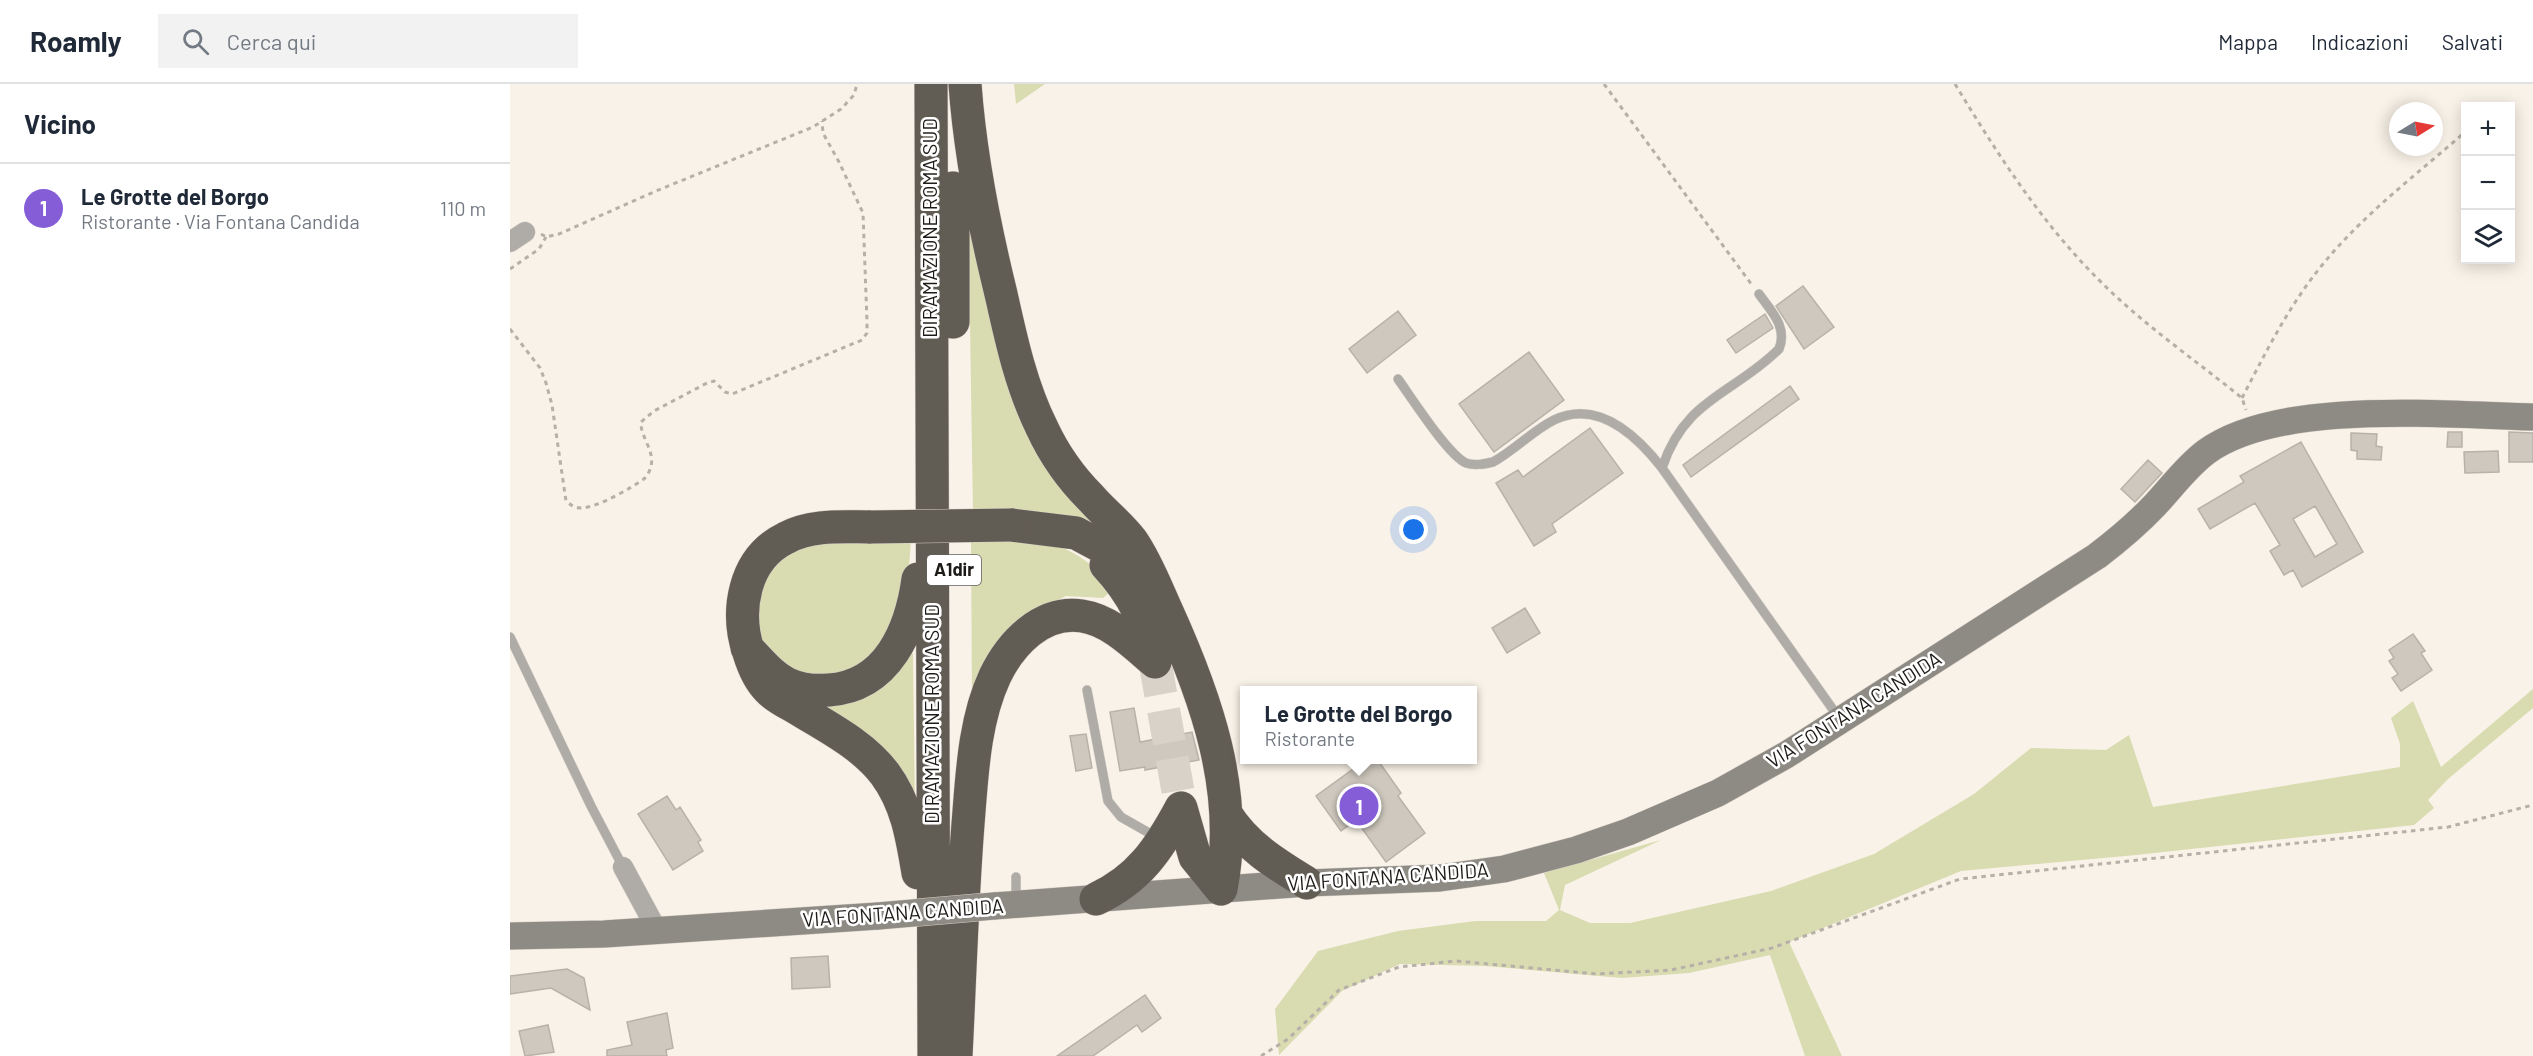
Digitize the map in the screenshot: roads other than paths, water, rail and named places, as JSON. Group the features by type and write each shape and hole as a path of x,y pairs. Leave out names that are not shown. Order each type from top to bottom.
{"highway":[{"name":"DIRAMAZIONE ROMA SUD","path":"930,84 934,1056"},
{"name":"DIRAMAZIONE ROMA SUD","path":"952,84 956,1056"},
{"path":"965,84 974,161 990,251 1012,343 1028,396 1055,453 1080,487 1132,541 1193,668 1205,703 1215,740 1226,814 1227,850 1221,889"},
{"path":"747,648 787,684 815,690 842,689 862,682 878,671 894,652 906,629 914,607 918,568 930,244"},
{"path":"934,946 922,898 911,831 895,789 866,754 844,737 768,690 759,676 747,648 741,619 743,595 754,570 773,545 806,530 1011,525 1076,533 1115,554 1156,588"},
{"path":"956,1056 970,796 981,715 995,675 1006,655 1031,628 1065,616 1083,616 1103,622 1155,662 1145,625 1132,595 1076,533"},
{"path":"1096,899 1120,887 1133,876 1163,840 1181,808 1195,857 1221,889"},
{"path":"1226,814 1241,835 1256,849 1307,883"}],"main road":[{"name":"VIA FONTANA CANDIDA","path":"510,936 567,936 878,916 1307,883 1454,877 1504,869 1575,850 1628,832 1718,793 1840,720 2097,556 2124,535 2202,456 2227,440 2252,429 2302,419 2368,415 2533,417"}],"street":[{"path":"623,867 657,930"}],"lane":[{"path":"1662,468 1670,447 1690,418 1779,349 1782,337 1780,326 1759,294"},
{"path":"1398,379 1454,454 1467,463 1484,465 1493,462 1552,421 1580,413 1604,418 1627,432 1649,452 1662,468 1840,720"},
{"path":"510,637 591,807 623,867"},
{"path":"1087,690 1108,801 1121,817 1163,840"},
{"path":"1005,906 1016,877"}],"tunnel":[{"path":"1155,662 1181,808"}],"place":[{"name":"Le Grotte del Borgo","path":"1359,806"}]}
